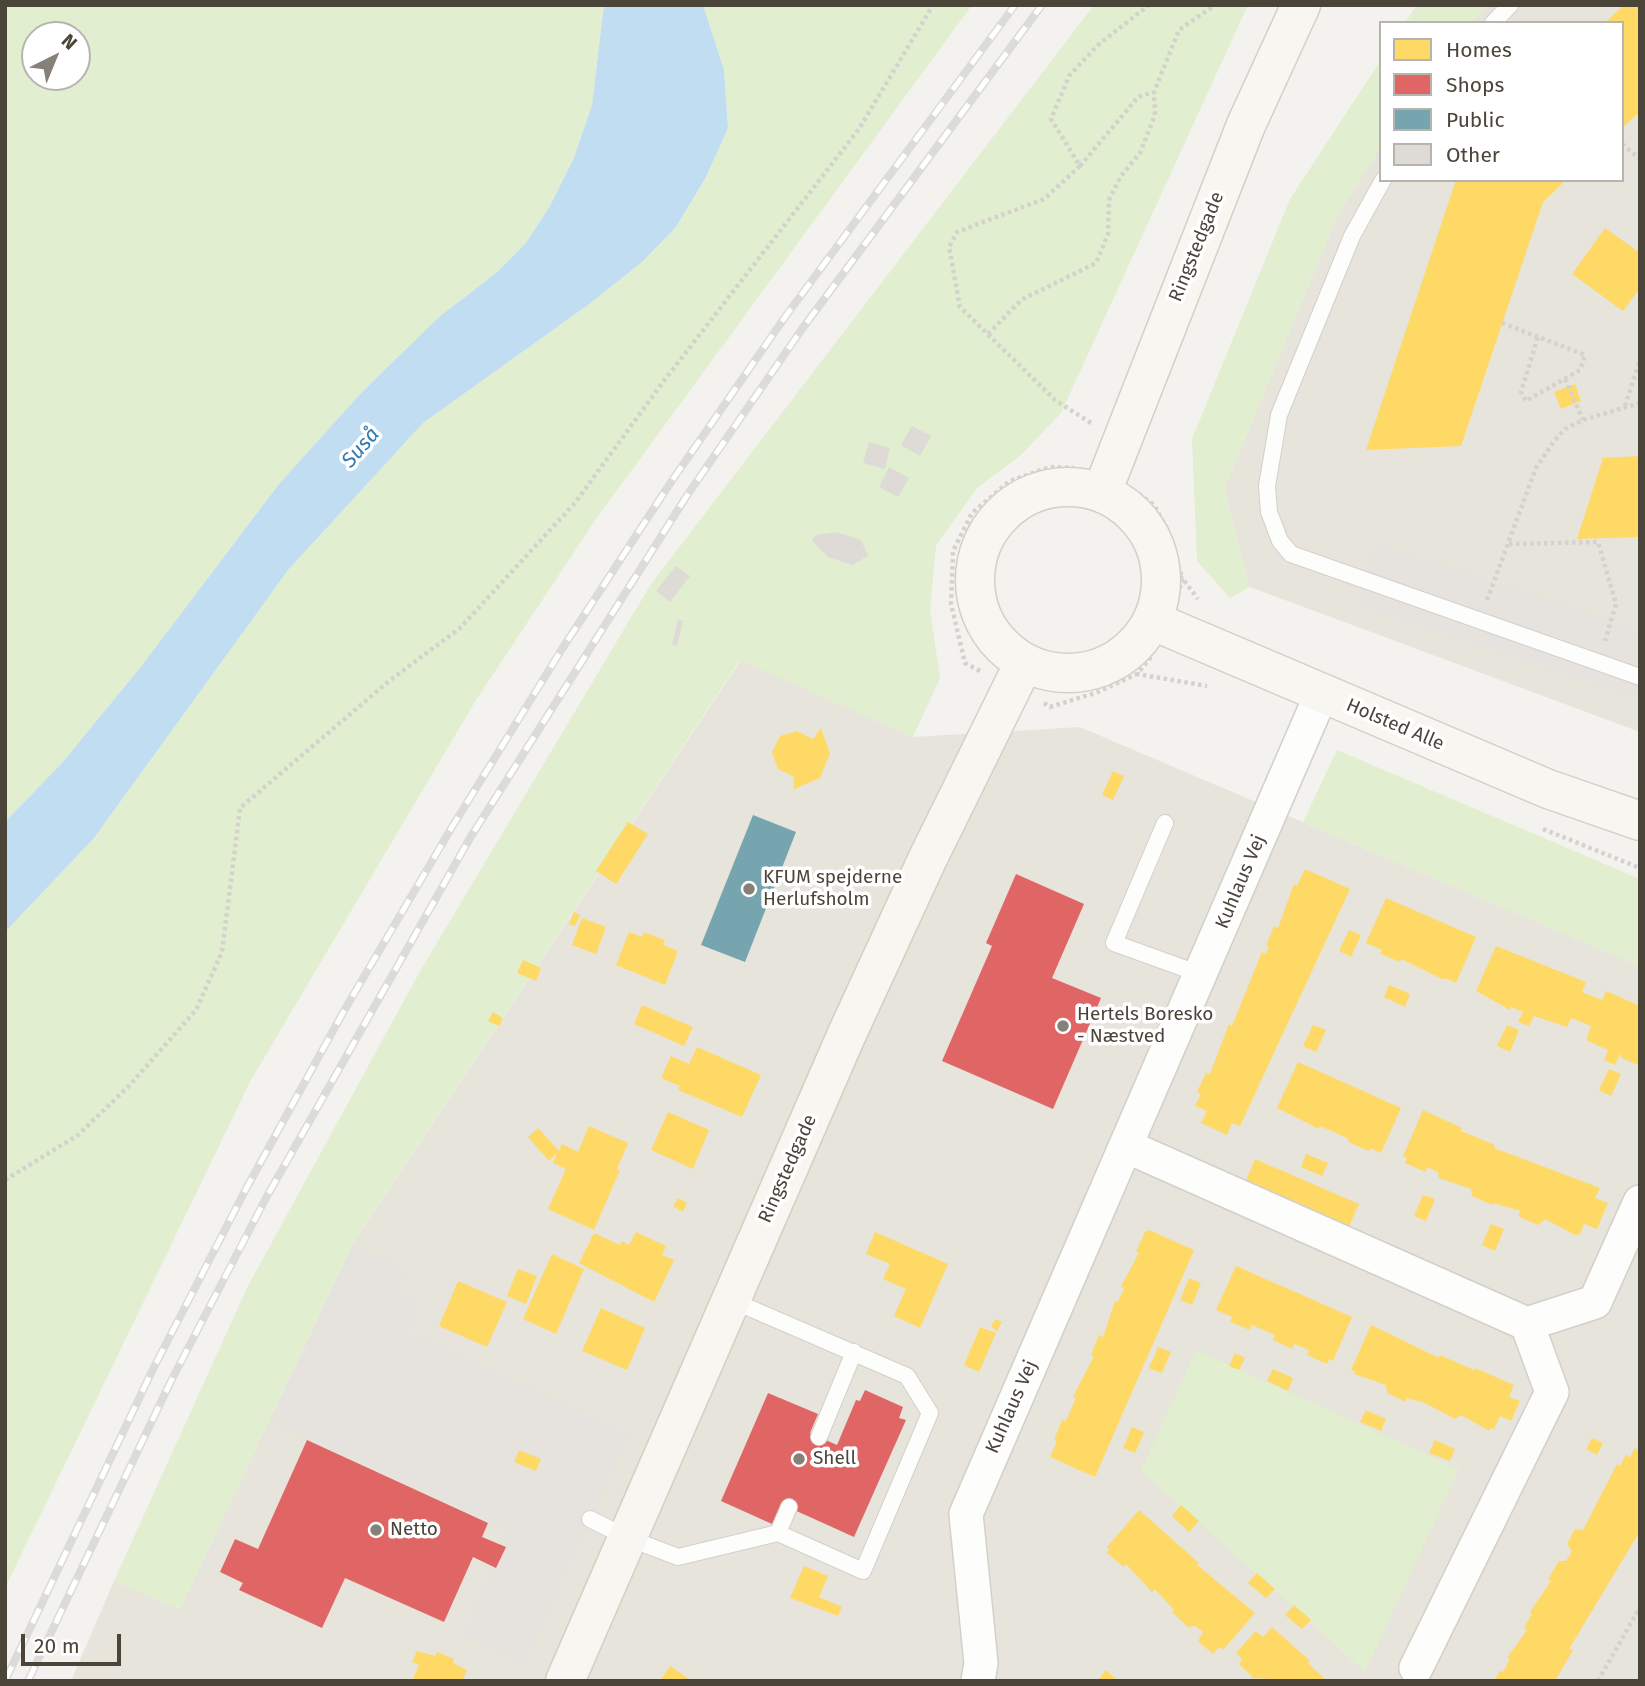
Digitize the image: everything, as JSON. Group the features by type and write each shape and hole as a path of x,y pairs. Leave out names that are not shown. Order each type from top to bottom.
{"street":[{"name":"Ringstedgade","path":"1110,470 1246,125 1301,5"},
{"path":"1110,470 1128,508 1149,532 1160,561 1161,592 1153,621 1135,646 1111,664 1082,673 1018,675 981,618 974,587 977,556 990,527 1012,504 1040,490 1071,486 1110,470"},
{"name":"Holsted Alle","path":"1153,621 1321,695 1548,789 1640,821"},
{"name":"Ringstedgade","path":"565,1681 904,910 1018,675"},
{"name":"Kuhlaus Vej","path":"978,1681 981,1663 966,1514 1321,695"},
{"path":"1126,1146 1527,1324 1595,1302 1640,1202"},
{"path":"1416,1668 1552,1392 1527,1324"}],"lane":[{"path":"1495,21 1510,5"},
{"path":"1382,182 1352,236 1279,415 1268,472 1269,512 1280,541 1291,554 1640,677"},
{"path":"1165,823 1114,943 1200,974"},
{"path":"590,1518 628,1538 678,1557 778,1533 863,1571 930,1413 907,1376 732,1300"},
{"path":"819,1437 853,1352"},
{"path":"778,1533 789,1507"}],"path":[{"path":"5,1180 78,1135 129,1086 197,1010 222,952 240,808 389,681 459,629 575,503 663,382 859,129 933,5"},
{"path":"1080,166 1051,119 1069,76 1099,44 1149,5"},
{"path":"988,334 1021,300 1096,263 1108,234 1109,200 1121,176 1140,153 1154,115 1154,92 1179,30 1214,5"},
{"path":"1154,92 1138,97 1080,166 1044,199 957,232 949,247 960,307 1055,400 1110,470 1154,505 1166,527 1182,578"},
{"path":"1624,146 1640,159"},
{"path":"1502,323 1585,355 1580,370 1526,401 1521,392 1538,337"},
{"path":"1625,406 1640,360"},
{"path":"1565,379 1583,420"},
{"path":"1479,620 1544,454 1565,429 1583,420 1640,403"},
{"path":"1110,470 1050,467 1010,481 972,513 953,551 951,604 965,663 1018,675 1050,707 1108,688 1137,674"},
{"path":"1509,544 1598,542 1616,604 1598,662"},
{"path":"1598,1681 1640,1608"}],"shaded area":[{"path":"1487,5 1640,5 1640,732 1250,587 1224,489 1338,214 1379,150 1379,182 1624,182 1624,21 1472,21"},
{"path":"1377,544 1640,631 1640,698 1357,604"},
{"path":"741,660 913,737 1080,727 1640,966 1640,1681 71,1681 114,1581 180,1609 352,1245"},
{"path":"352,1245 405,1270 395,1294 418,1304 406,1332 628,1434 524,1662 464,1635 511,1531 272,1422"}],"green space":[{"path":"5,5 604,5 592,105 574,158 550,206 526,243 496,273 439,317 362,392 279,484 140,668 61,764 5,822"},
{"path":"703,5 972,5 596,519 476,700 251,1080 5,1588 5,932 94,838 288,570 423,423 592,302 643,261 676,227 706,177 728,128 724,70"},
{"path":"1094,5 1248,5 1061,413 1021,455 977,488 936,546 930,610 940,678 913,737 740,660 352,1245 180,1609 114,1581 247,1288 419,973 651,584"},
{"path":"1417,5 1487,5 1472,21 1406,21"},
{"path":"1379,63 1379,151 1338,214 1224,489 1250,587 1230,598 1197,561 1192,439 1290,199"},
{"path":"1337,750 1640,879 1640,966 1303,822"},
{"path":"1196,1350 1459,1469 1365,1672 1141,1471"}],"water":[{"name":"Suså","path":"604,5 703,5 724,70 728,128 706,177 676,227 643,261 592,302 423,423 288,570 94,838 5,932 5,822 61,764 140,668 279,484 362,392 439,317 496,273 526,243 550,206 574,158 592,105"}],"building: Homes":[{"path":"1624,5 1640,5 1640,112 1624,126 1624,21 1607,21"},
{"path":"1455,182 1564,182 1543,202 1461,446 1366,450"},
{"path":"1605,228 1640,253 1640,288 1623,311 1572,274"},
{"path":"1575,384 1581,401 1561,409 1554,392"},
{"path":"1640,456 1640,537 1577,539 1603,458"},
{"path":"821,728 830,753 820,778 794,789 794,777 778,769 772,752 780,736 797,731 813,739"},
{"path":"1113,771 1124,776 1113,800 1102,795"},
{"path":"628,822 648,834 616,884 596,871"},
{"path":"1305,869 1350,889 1240,1126 1232,1123 1227,1135 1201,1123 1207,1111 1195,1106 1201,1094 1197,1092 1206,1073 1210,1074 1229,1024 1232,1026 1262,952 1266,954 1269,947 1266,946 1274,926 1278,928 1294,884 1297,886"},
{"path":"1386,898 1476,937 1456,983 1401,959 1400,962 1380,954 1382,950 1366,943"},
{"path":"574,912 580,915 575,926 569,924"},
{"path":"582,918 606,927 596,954 572,945"},
{"path":"1349,930 1361,935 1351,957 1339,951"},
{"path":"629,932 642,937 644,932 665,940 663,945 678,951 665,985 616,965"},
{"path":"1496,946 1586,982 1582,992 1602,1000 1606,991 1640,1006 1640,1066 1622,1058 1620,1054 1615,1065 1604,1060 1608,1050 1588,1041 1591,1026 1571,1018 1567,1027 1534,1016 1529,1026 1518,1022 1523,1012 1511,1007 1510,1010 1476,991"},
{"path":"523,960 541,968 536,981 517,973"},
{"path":"1389,985 1410,994 1405,1007 1384,997"},
{"path":"642,1005 693,1027 684,1046 634,1024"},
{"path":"493,1012 503,1018 499,1026 488,1021"},
{"path":"1313,1025 1326,1030 1316,1052 1303,1046"},
{"path":"1507,1025 1519,1030 1510,1052 1497,1046"},
{"path":"697,1047 761,1075 742,1117 678,1090 680,1086 661,1078 671,1056 689,1064"},
{"path":"1298,1062 1401,1108 1381,1153 1348,1142 1349,1139 1320,1126 1319,1129 1277,1108"},
{"path":"1609,1069 1621,1074 1611,1096 1599,1090"},
{"path":"1423,1110 1462,1128 1461,1131 1495,1145 1494,1148 1600,1188 1595,1198 1608,1203 1597,1229 1584,1224 1580,1234 1575,1235 1545,1219 1538,1225 1518,1216 1521,1211 1493,1203 1492,1205 1472,1196 1471,1189 1439,1178 1438,1172 1427,1167 1425,1172 1405,1163 1407,1158 1403,1156"},
{"path":"668,1112 709,1130 693,1169 651,1150"},
{"path":"589,1126 628,1143 617,1169 620,1170 594,1230 548,1209 566,1169 553,1163 557,1153 549,1161 528,1137 538,1128 559,1151 562,1144 578,1152"},
{"path":"1306,1154 1328,1163 1322,1176 1301,1167"},
{"path":"1255,1159 1359,1204 1348,1229 1245,1183"},
{"path":"1423,1195 1435,1199 1426,1221 1414,1216"},
{"path":"678,1198 687,1203 683,1212 673,1206"},
{"path":"1491,1224 1504,1229 1495,1251 1482,1245"},
{"path":"1149,1230 1194,1250 1095,1477 1050,1457 1062,1420 1066,1421 1076,1398 1073,1397 1094,1356 1091,1355 1099,1335 1103,1337 1115,1301 1118,1302 1124,1288 1121,1286 1139,1253 1136,1252 1145,1232"},
{"path":"636,1232 666,1246 662,1255 674,1260 654,1302 579,1263 594,1233 620,1245 622,1241 629,1245"},
{"path":"875,1232 948,1264 920,1328 894,1316 906,1289 883,1279 890,1264 866,1254"},
{"path":"552,1254 584,1269 556,1334 523,1319"},
{"path":"1236,1266 1352,1317 1333,1361 1329,1359 1327,1364 1307,1355 1309,1350 1294,1344 1292,1349 1273,1340 1275,1335 1252,1325 1250,1330 1230,1322 1232,1317 1216,1310"},
{"path":"518,1269 537,1276 526,1304 507,1296"},
{"path":"1189,1278 1201,1283 1192,1305 1180,1300"},
{"path":"458,1281 507,1302 487,1347 439,1326"},
{"path":"601,1308 645,1328 627,1370 582,1351"},
{"path":"995,1319 1002,1322 997,1331 991,1327"},
{"path":"1371,1325 1439,1358 1440,1355 1514,1385 1509,1397 1520,1401 1511,1421 1500,1416 1494,1429 1491,1428 1490,1431 1461,1415 1455,1419 1425,1403 1407,1398 1406,1402 1387,1393 1386,1385 1354,1374 1351,1370"},
{"path":"980,1327 996,1333 979,1372 964,1365"},
{"path":"1158,1347 1171,1352 1162,1373 1149,1368"},
{"path":"1235,1353 1245,1358 1239,1370 1229,1366"},
{"path":"1273,1369 1293,1378 1288,1391 1267,1381"},
{"path":"1366,1410 1386,1419 1381,1431 1360,1422"},
{"path":"1132,1427 1144,1432 1135,1453 1123,1448"},
{"path":"1592,1438 1603,1443 1597,1455 1586,1449"},
{"path":"1435,1440 1455,1449 1450,1461 1429,1453"},
{"path":"1635,1448 1640,1451 1640,1531 1569,1649 1573,1650 1555,1681 1494,1681 1500,1671 1503,1672 1510,1659 1507,1658 1527,1630 1524,1628 1532,1614 1530,1612 1551,1581 1548,1579 1559,1561 1566,1561 1572,1551 1567,1544 1575,1529 1583,1530 1617,1464 1620,1466 1626,1455 1630,1457"},
{"path":"519,1450 541,1459 536,1471 514,1462"},
{"path":"1181,1505 1199,1521 1189,1532 1172,1516"},
{"path":"1139,1510 1199,1563 1197,1565 1255,1613 1223,1650 1219,1647 1213,1654 1198,1641 1203,1632 1195,1626 1188,1627 1172,1612 1174,1610 1155,1589 1152,1592 1126,1564 1124,1567 1107,1553 1107,1547"},
{"path":"804,1566 828,1576 819,1597 842,1607 838,1616 790,1598"},
{"path":"1257,1573 1275,1589 1266,1598 1248,1583"},
{"path":"1294,1605 1311,1620 1302,1629 1285,1615"},
{"path":"1272,1627 1310,1661 1308,1663 1327,1681 1250,1678 1252,1676 1239,1664 1242,1659 1236,1653 1256,1631 1263,1637"},
{"path":"417,1651 435,1656 437,1652 454,1659 453,1663 467,1670 462,1681 412,1681 419,1665 412,1662"},
{"path":"670,1666 692,1681 660,1681"},
{"path":"1106,1670 1118,1681 1097,1681"}],"building: Shops":[{"path":"1016,874 1084,904 1052,978 1101,998 1053,1109 942,1061 992,946 986,943"},
{"path":"865,1390 903,1407 899,1418 906,1420 854,1537 781,1504 772,1524 721,1501 768,1393 818,1414 810,1433 837,1445 856,1400 860,1401"},
{"name":"Netto","path":"307,1440 488,1523 482,1537 506,1547 496,1568 473,1557 444,1622 345,1578 322,1628 239,1590 243,1583 220,1572 235,1539 258,1549"}],"building: Public":[{"name":"KFUM spejderne Herlufsholm","path":"753,815 796,832 745,962 701,945"}],"building: Other":[{"path":"912,426 931,436 920,456 901,445"},
{"path":"869,442 890,448 885,469 863,463"},
{"path":"889,467 909,478 898,497 879,487"},
{"path":"836,532 861,540 868,556 852,565 828,557 812,541 815,535"},
{"path":"676,566 690,576 670,602 656,591"},
{"path":"678,619 683,621 677,646 672,645"}],"railway":[{"path":"5,1681 153,1369 247,1187 345,1009 452,827 562,649 671,482 785,317 1015,5"},
{"path":"28,1681 171,1381 266,1198 470,838 688,494 802,329 1042,5"}],"place":[{"name":"KFUM spejderne Herlufsholm","path":"749,889"},
{"name":"Hertels Boresko - Næstved","path":"1063,1026"},
{"name":"Shell","path":"799,1459"},
{"name":"Netto","path":"376,1530"}]}
